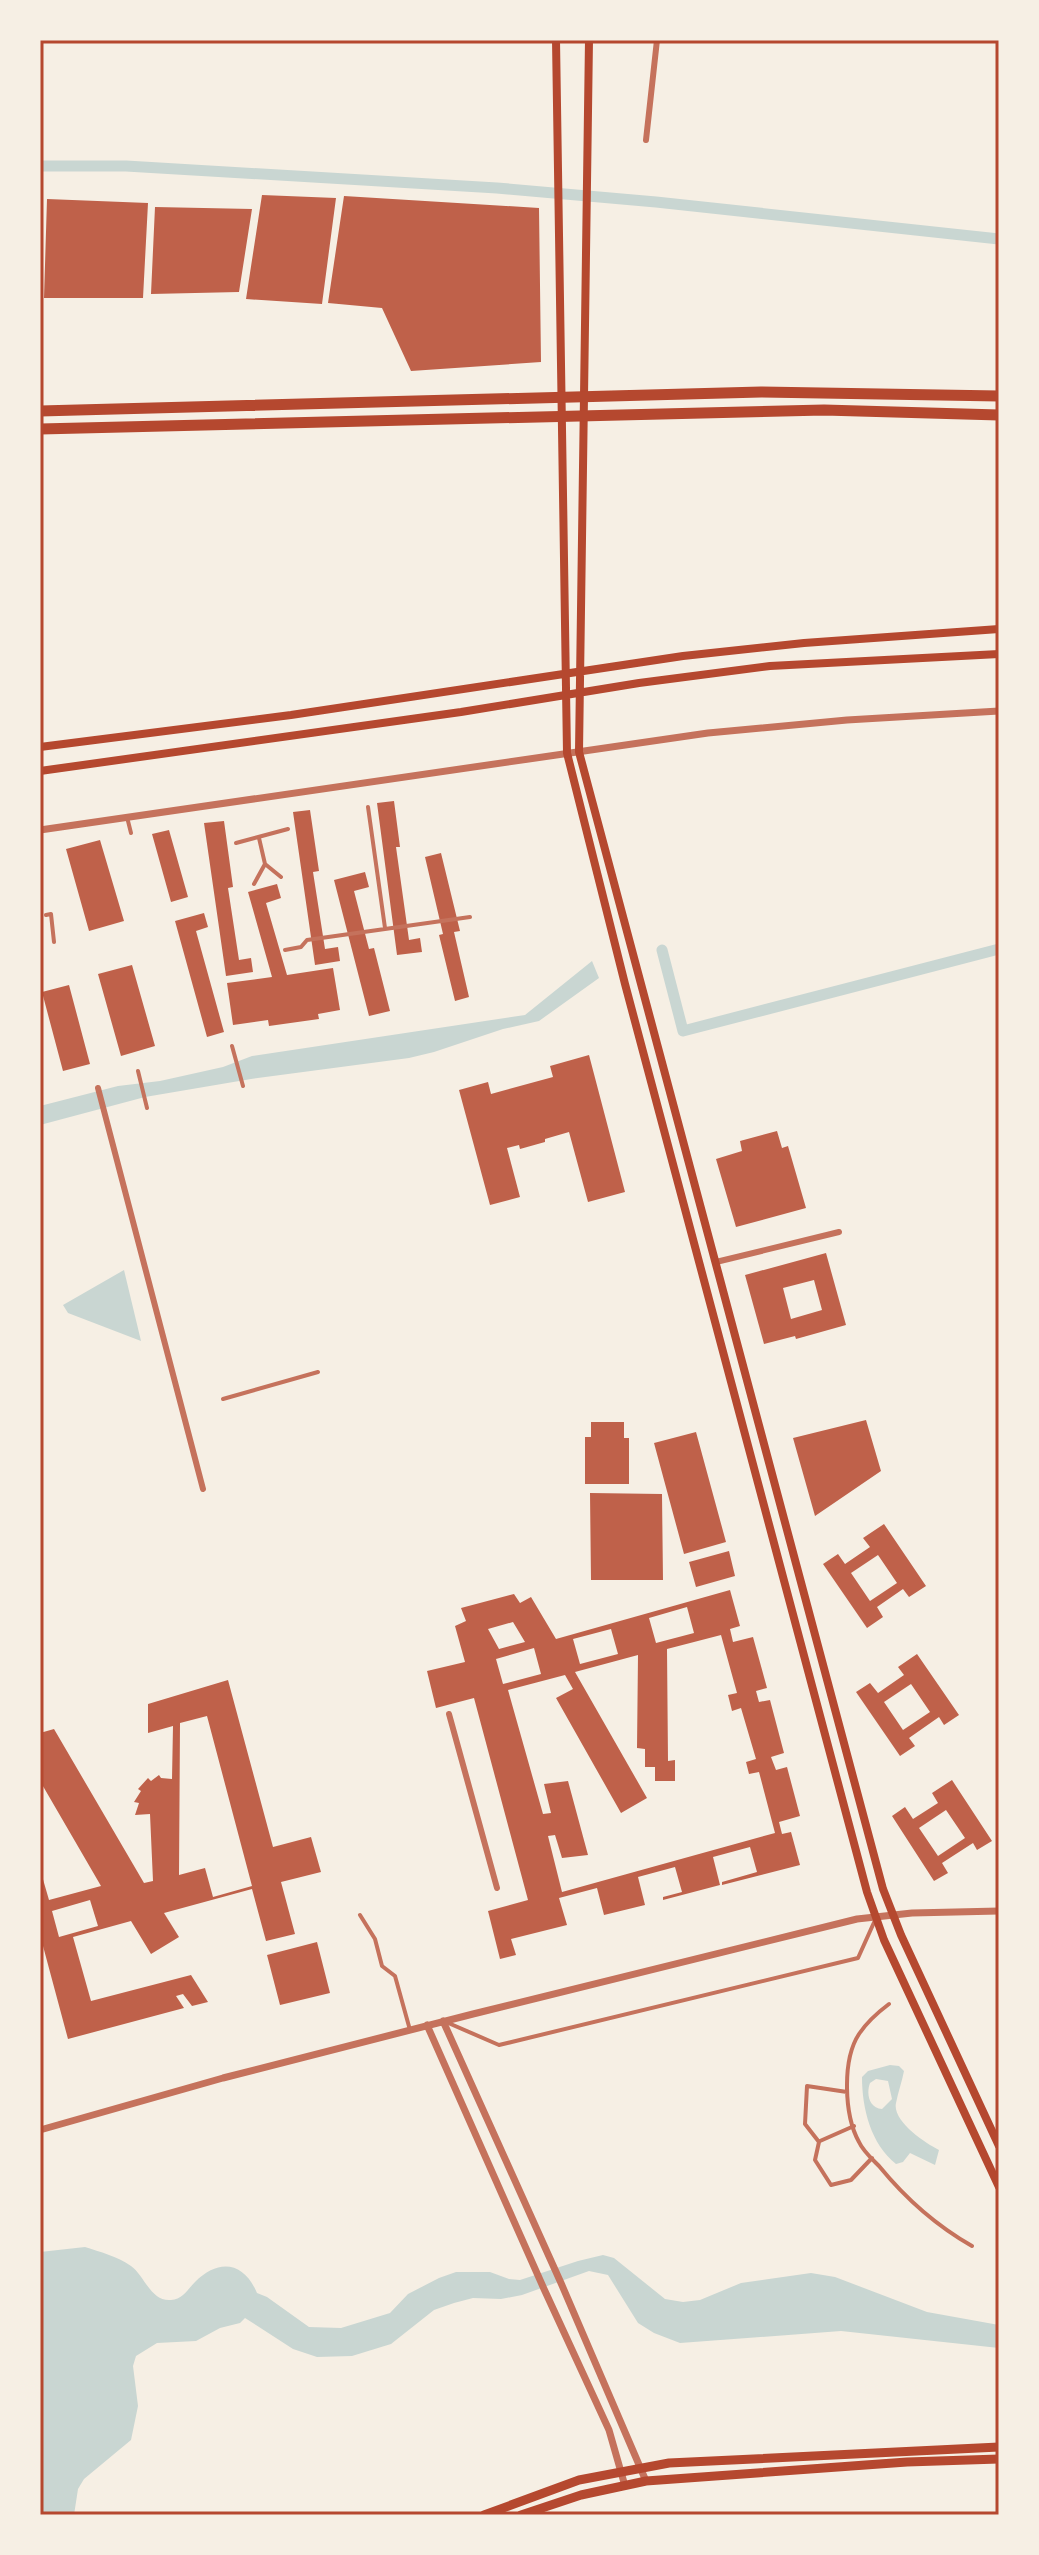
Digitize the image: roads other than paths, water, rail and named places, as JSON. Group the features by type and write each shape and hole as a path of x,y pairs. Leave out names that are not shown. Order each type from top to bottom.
{"highway":[{"path":"40,411 761,392 999,396"},
{"path":"40,429 824,410 999,415"}],"main road":[{"path":"556,40 567,753 625,984 867,1892 884,1940 999,2187"},
{"path":"589,40 579,752 883,1889 999,2146"},
{"path":"40,747 291,715 683,656 804,643 999,629"},
{"path":"40,771 770,666 999,654"},
{"path":"484,2515 579,2480 669,2463 999,2447"},
{"path":"521,2515 581,2495 646,2481 907,2462 999,2459"}],"street":[{"path":"646,140 657,40"},
{"path":"40,830 722,731 999,711"},
{"path":"368,807 385,928"},
{"path":"127,817 131,833"},
{"path":"236,843 288,829"},
{"path":"259,838 265,864 281,877"},
{"path":"254,884 265,864"},
{"path":"46,915 51,914 54,942"},
{"path":"285,950 301,947 307,940 470,917"},
{"path":"232,1046 243,1086"},
{"path":"138,1071 147,1108"},
{"path":"98,1088 203,1489"},
{"path":"716,1262 839,1232"},
{"path":"223,1399 318,1372"},
{"path":"449,1714 497,1888"},
{"path":"40,2130 427,2025 841,1923 893,1915 999,1911"},
{"path":"360,1915 375,1939 382,1966 395,1976 410,2030"},
{"path":"443,2021 499,2045 858,1958 876,1917"},
{"path":"889,2004 872,2016 856,2037 848,2067 847,2103 859,2142 909,2201 944,2230 972,2246"},
{"path":"443,2021 646,2481"},
{"path":"427,2025 609,2430 625,2486"},
{"path":"819,2142 805,2124 807,2086 847,2092"},
{"path":"819,2142 854,2126"},
{"path":"819,2142 815,2160 831,2185 851,2180 872,2158"}],"waterway":[{"path":"40,166 126,166 497,188 999,239"},
{"path":"662,950 683,1031 999,949"}]}
